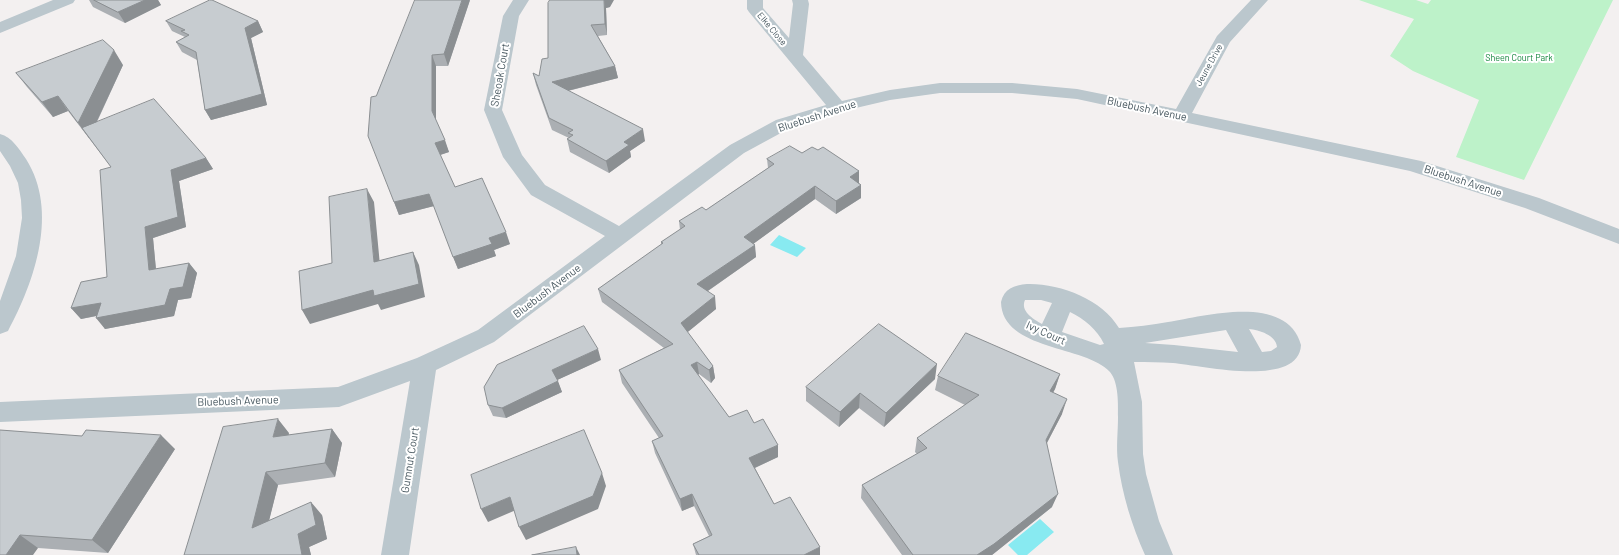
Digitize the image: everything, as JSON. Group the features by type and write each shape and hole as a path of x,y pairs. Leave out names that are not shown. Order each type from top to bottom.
{"street":[{"path":"0,27 24,12 38,0"},
{"path":"0,27 67,0"},
{"name":"Sheoak Court","path":"521,0 511,16 493,110 513,157 538,190 621,236"},
{"name":"Elke Close","path":"755,0 755,9 838,107"},
{"name":"Elke Close","path":"794,55 802,4 800,0"},
{"name":"Jeune Drive","path":"1181,116 1223,40 1260,0"},
{"name":"Bluebush Avenue","path":"0,412 339,396 425,365 486,336 737,149 783,124 838,107 890,95 940,88 1012,88 1077,94 1414,165 1532,203 1619,237"},
{"path":"0,140 7,147 23,171 28,184 32,209 29,238 20,278 0,325"},
{"name":"Ivy Court","path":"1120,355 1090,351 1048,336 1023,323 1016,314 1013,300 1020,294 1030,291 1044,293 1064,299 1082,307 1097,317 1110,331 1120,355 1129,395 1130,450 1134,478 1145,524 1159,555"},
{"path":"1048,336 1064,299"},
{"path":"1254,320 1266,323 1278,330 1290,346 1284,357 1277,360 1255,362 1231,361 1168,354 1120,355 1233,321 1254,320"},
{"path":"1233,321 1255,362"},
{"name":"Gumnut Court","path":"395,555 425,365"}],"green space":[{"name":"Sheen Court Park","path":"1359,0 1416,0 1428,4 1431,0 1613,0 1524,180 1456,157 1479,100 1413,71 1390,56 1414,19"}],"water":[{"path":"779,235 806,248 797,257 770,245"},
{"path":"1040,519 1054,532 1027,555 1018,555 1008,545"}],"building":[{"path":"94,0 145,0 118,12"},
{"path":"210,0 258,21 245,28 262,94 205,110 196,52 176,42 189,35 181,31 185,30 166,21"},
{"path":"415,0 462,0 444,54 432,55 432,111 445,140 435,143 455,187 482,178 506,232 489,238 492,244 453,257 429,194 394,202 368,136 371,97 376,96"},
{"path":"550,0 604,0 605,24 591,25 615,66 552,82 643,129 624,142 629,145 606,161 567,139 573,135 568,133 573,130 549,118 533,73 539,76 542,59 548,58 548,3"},
{"path":"103,40 114,50 78,123 58,96 42,102 16,73"},
{"path":"154,99 206,158 171,170 178,217 145,227 149,270 189,263 183,287 170,289 165,305 96,318 101,303 71,308 81,282 107,277 100,170 111,167 82,128"},
{"path":"790,146 802,153 812,147 818,150 823,147 859,171 850,177 861,185 836,201 815,186 744,237 755,245 697,284 715,296 681,323 713,366 709,370 697,362 691,365 729,417 747,410 754,423 763,419 778,445 749,458 774,504 790,497 820,547 804,555 699,555 693,544 712,535 692,494 680,499 652,441 663,436 619,370 673,344 598,289 685,226 679,221 702,207 706,210 774,164 767,159"},
{"path":"367,189 374,262 413,252 419,284 374,296 373,290 302,310 299,271 332,263 329,197"},
{"path":"879,324 937,364 886,413 860,393 840,412 806,387"},
{"path":"584,326 598,349 552,370 558,381 502,408 488,405 484,387 497,365"},
{"path":"966,333 1060,374 1050,391 1067,399 1046,440 1058,494 994,544 977,555 913,555 862,485 927,448 917,438 979,395 938,376"},
{"path":"278,419 273,437 332,429 325,463 266,472 252,528 311,502 316,525 298,534 302,555 184,555 223,427"},
{"path":"0,430 82,436 86,430 161,435 92,540 20,535 6,555 0,555"},
{"path":"584,430 602,473 593,496 519,527 510,497 481,509 471,475"},
{"path":"576,547 577,555 532,555"}]}
